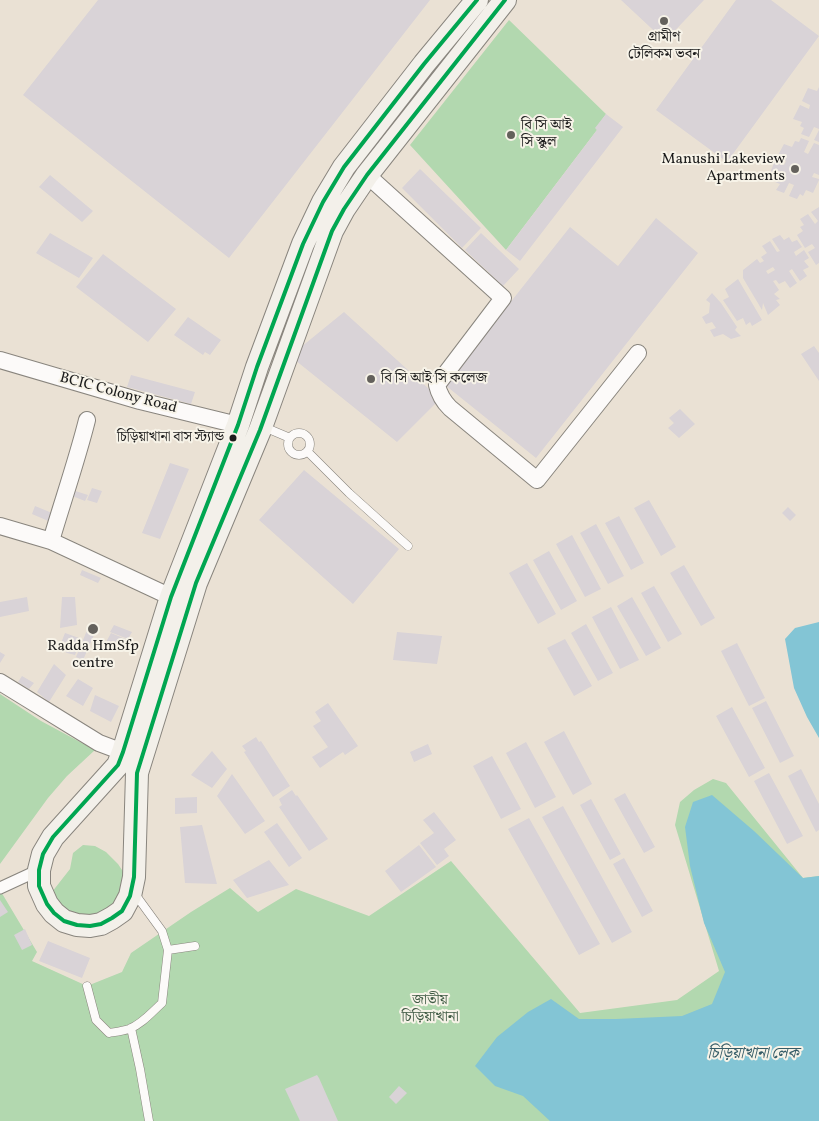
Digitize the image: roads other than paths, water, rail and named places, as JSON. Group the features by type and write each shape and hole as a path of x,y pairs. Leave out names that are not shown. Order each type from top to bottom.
{"main road":[{"path":"477,0 424,64 344,167 323,202 303,244 257,367 238,425 171,597 126,763 134,877 130,896 122,911 101,924 77,926 64,921 46,904 39,886 39,870 43,854 53,837 126,763 196,583 261,428 332,231 367,174 505,0"},
{"path":"350,160 367,174"},
{"path":"238,425 261,428"}],"street":[{"path":"367,174 503,298 437,385 443,401 450,408 537,480 638,353"},
{"name":"BCIC Colony Road","path":"0,360 140,401 238,425"},
{"path":"51,541 62,501 75,466 87,420"},
{"path":"0,526 51,541 171,597"},
{"path":"0,682 98,743 126,763"},
{"path":"0,888 39,870"}],"lane":[{"path":"261,428 290,438"},
{"path":"299,433 306,435 310,441 308,452 301,456 294,454 289,449 288,442 290,438 299,433"},
{"path":"308,452 349,493 408,546"},
{"path":"87,986 96,1020 109,1033 131,1028 162,1003 168,950 162,931 132,888"},
{"path":"168,950 195,946"},
{"path":"131,1028 149,1121"}],"water":[{"path":"819,622 819,738 794,688 785,639 795,628"},
{"name":"চিড়িয়াখানা লেক","path":"712,795 754,831 803,878 819,876 819,1121 550,1121 523,1096 495,1086 475,1066 497,1037 528,1012 551,999 579,1019 682,1016 712,1004 725,972 704,923 690,866 685,827 693,802"}],"place":[{"name":"গ্রামীণ টেলিকম ভবন","path":"664,21"},
{"name":"বি সি আই সি স্কুল","path":"511,135"},
{"name":"Manushi Lakeview Apartments","path":"795,169"},
{"name":"বি সি আই সি কলেজ","path":"371,379"},
{"name":"চিড়িয়াখানা বাস স্ট্যান্ড","path":"233,438"},
{"name":"Radda HmSfp centre","path":"93,629"}],"park label":[{"name":"জাতীয় চিড়িয়াখানা","path":"430,1010"}]}
